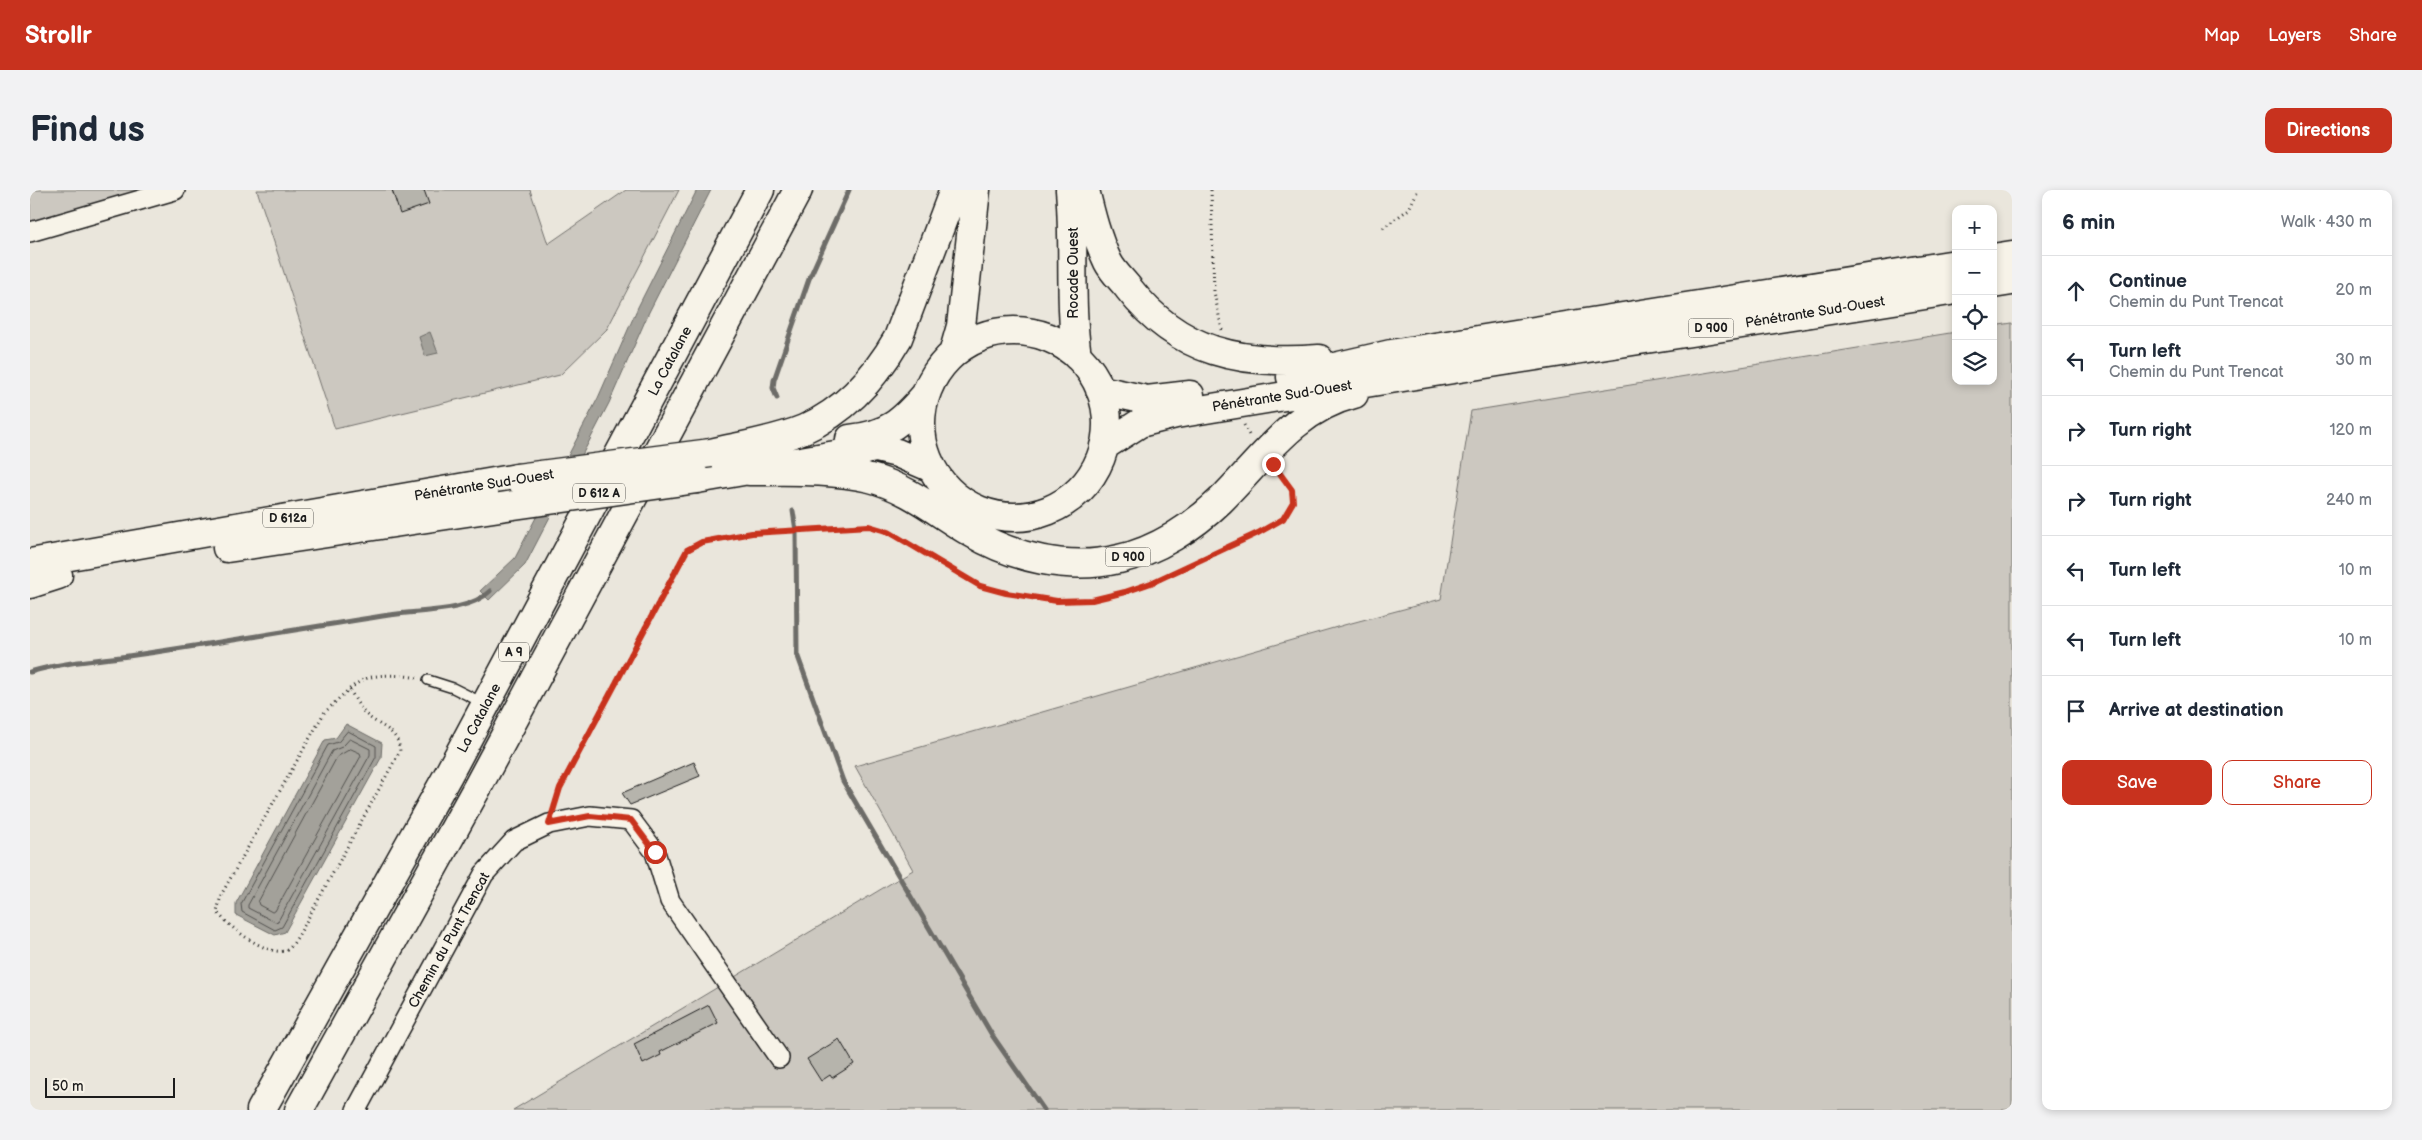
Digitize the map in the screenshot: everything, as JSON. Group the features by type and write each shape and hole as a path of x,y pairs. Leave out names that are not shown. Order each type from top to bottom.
{"highway":[{"name":"La Catalane","path":"261,1110 486,704 760,190"},
{"name":"A 9","path":"299,1110 477,788 798,190"},
{"path":"711,453 803,429 833,413 868,382 885,360 898,338 954,190"},
{"name":"Rocade Ouest","path":"953,354 961,326 976,190"},
{"name":"Rocade Ouest","path":"1070,190 1072,217 1072,324 1077,356"},
{"path":"1085,190 1094,225 1109,264 1136,298 1167,328 1206,349 1255,360 1298,361 1391,354"},
{"path":"1997,257 2012,255"},
{"path":"1100,390 1147,400 1208,394 1391,354 1952,265"},
{"path":"1997,283 2012,281"},
{"name":"Pénétrante Sud-Ouest","path":"1104,446 1140,422 1176,414 1467,365 1573,351 1952,291"},
{"name":"Rocade Ouest","path":"1015,331 1048,338 1077,356 1090,372 1100,390 1106,408 1107,427 1104,446 1097,466 1072,497 1055,507 1036,514 1016,517 996,515 976,509 944,485 932,468 925,451 921,432 926,394 941,365 953,354 982,336 1015,331"},
{"name":"Pénétrante Sud-Ouest","path":"749,471 811,471 871,478 905,492 970,533 1010,552 1049,562 1084,563 1118,560 1144,552 1190,526 1220,501 1255,462 1297,422 1325,406 1342,397 1467,365"},
{"name":"Pénétrante Sud-Ouest","path":"30,579 59,567 517,478 711,453 860,438 884,431 905,419 926,394"},
{"name":"Pénétrante Sud-Ouest","path":"30,563 59,567 697,479 876,448 897,453 932,468"},
{"path":"30,555 59,567"},
{"path":"30,584 59,567"}],"street":[{"path":"30,232 174,190"},
{"name":"Chemin du Punt Trencat","path":"356,1110 484,874 514,841 549,824 590,816 631,820 655,852 670,900 779,1058"}],"lane":[{"path":"428,680 453,688 486,704"}],"path":[{"path":"1211,190 1214,292 1224,338"},
{"path":"1383,228 1409,209 1418,190"},
{"path":"1242,418 1246,432 1253,442"},
{"path":"549,824 560,788 674,572 687,550 702,542 752,533 869,526 889,532 980,586 1006,593 1057,601 1092,600 1151,583 1258,533 1283,519 1293,502 1292,490 1273,464"},
{"path":"350,690 364,712 393,732 399,742 400,751 300,933 289,949 283,951 260,946 228,926 217,912 221,895 324,713 350,690 364,679 400,674 428,680"}],"shaded area":[{"path":"30,190 153,190 30,224"},
{"path":"257,190 530,190 548,244 626,190 679,190 607,329 560,375 335,429"},
{"path":"2012,323 2012,1110 513,1110 913,870 855,766 1344,625 1441,599 1471,411 1952,333 1952,385 1997,385 1997,325"}],"water":[{"path":"697,190 711,190 649,312 609,403 525,565 489,600 480,591 515,558 598,398 638,307"},
{"path":"430,332 438,353 425,356 419,337"},
{"path":"346,724 382,743 381,758 285,932 275,935 236,915 236,903 325,740 336,738"}],"building":[{"path":"392,190 424,190 429,204 400,214"},
{"path":"694,762 700,776 630,805 622,793"},
{"path":"709,1005 718,1023 660,1052 661,1055 643,1064 634,1044"},
{"path":"839,1039 854,1064 832,1078 830,1075 821,1081 807,1059"}],"waterway":[{"path":"777,398 773,388 774,380 809,279 849,190"},
{"path":"793,511 796,531 797,654 843,781 992,1035 1044,1110"},
{"path":"30,672 72,663 389,615 456,607 481,598 490,591"}],"route":[{"path":"655,852 631,820 590,816 549,824 560,788 687,550 702,542 752,533 869,526 889,532 980,586 1006,593 1057,601 1092,600 1151,583 1184,569 1283,519 1293,502 1292,490 1273,464"}]}
